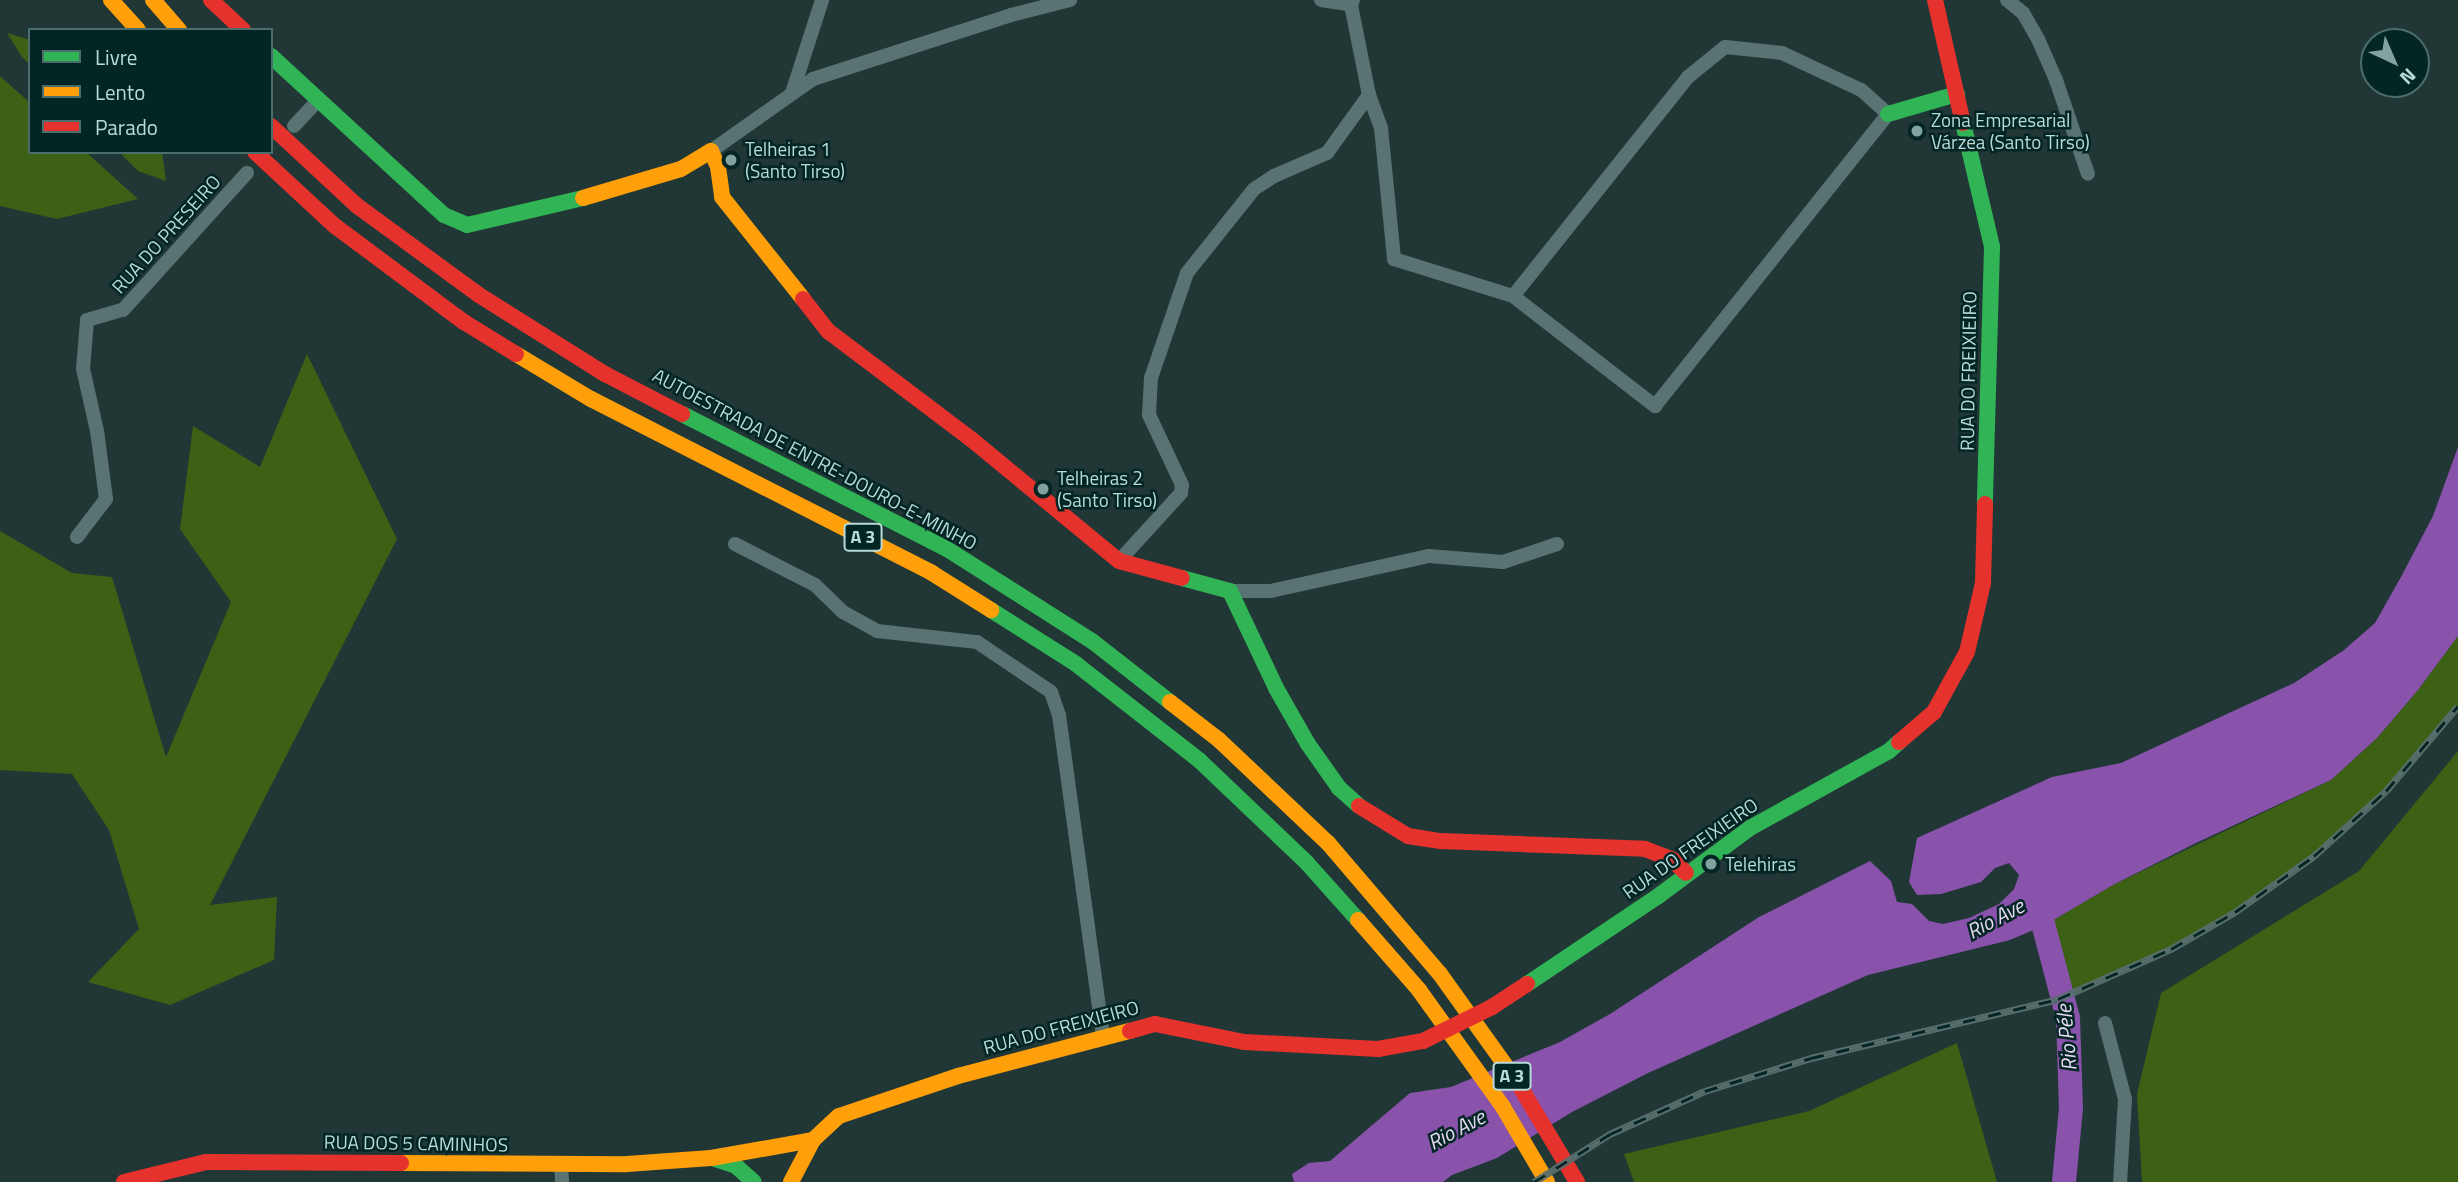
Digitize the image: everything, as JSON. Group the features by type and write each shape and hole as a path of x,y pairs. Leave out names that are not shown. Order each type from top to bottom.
{"main road":[{"path":"111,0 136,28"},
{"path":"153,0 177,28"},
{"path":"211,0 241,28"},
{"name":"RUA DO FREIXIEIRO","path":"813,1140 839,1116 863,1106 958,1076 1155,1024 1244,1042 1378,1049 1423,1041 1492,1007 1646,905 1750,828 1889,751 1934,712 1952,684 1967,652 1983,583 1992,247 1935,0"},
{"path":"273,58 444,215 467,225 568,202 681,169 711,151 718,167 722,197 828,331 971,439 1119,561 1230,591 1276,688 1308,744 1339,788 1366,812 1408,836 1441,841 1645,849 1672,860 1686,873"},
{"path":"1888,114 1957,94"},
{"name":"AUTOESTRADA DE ENTRE-DOURO-E-MINHO","path":"273,128 356,205 479,295 605,374 947,548 1093,641 1219,740 1328,843 1440,974 1526,1094 1577,1182"},
{"name":"A 3","path":"257,154 335,226 464,322 592,399 932,573 1076,664 1220,780 1307,863 1419,990 1503,1107 1547,1182"},
{"path":"791,1182 813,1140"},
{"name":"RUA DOS 5 CAMINHOS","path":"124,1182 206,1162 562,1174 711,1158 813,1140"},
{"name":"RUA DOS 5 CAMINHOS","path":"711,1158 736,1166 754,1182"}],"street":[{"path":"792,93 822,0"},
{"path":"711,151 813,79 1011,15 1070,0"},
{"path":"1321,0 1352,2 1369,95 1381,128 1394,259 1513,296 1654,406 1888,114 1860,90 1782,53 1724,47 1688,77 1513,296"},
{"path":"2007,0 2023,13 2038,39 2056,80 2088,174"},
{"path":"1119,561 1181,493 1182,485 1149,415 1151,378 1187,273 1254,189 1274,176 1327,153 1369,95"},
{"path":"294,126 318,100"},
{"name":"RUA DO PRESEIRO","path":"77,537 106,499 97,431 83,369 86,320 123,310 247,173"},
{"path":"734,544 815,585 844,612 877,631 977,642 1051,692 1059,715 1103,1036"},
{"path":"1230,591 1271,591 1429,556 1503,562 1557,544"},
{"path":"2105,1023 2124,1099 2120,1182"}],"green space":[{"path":"7,33 28,39 28,63"},
{"path":"0,76 28,101 28,154 88,154 138,199 57,219 0,206"},
{"path":"121,154 162,154 166,181 138,171"},
{"path":"307,354 397,539 210,905 277,897 274,960 170,1005 88,982 139,929 109,830 72,774 0,770 0,531 72,573 112,577 166,757 231,602 180,529 193,426 260,467"},
{"path":"2458,636 2458,706 2428,745 2367,810 2314,856 2235,912 2171,949 2058,999 2045,925 2113,885 2331,780 2377,738 2418,690"},
{"path":"2458,751 2458,1182 2142,1182 2137,1094 2161,993 2359,871"},
{"path":"1957,1043 1997,1182 1634,1182 1624,1154 1809,1111"}],"water":[{"name":"Rio Ave","path":"2458,447 2458,636 2418,690 2377,738 2331,780 2113,885 2045,925 2010,940 1868,975 1648,1073 1572,1112 1497,1158 1452,1175 1443,1182 1294,1182 1292,1174 1309,1163 1330,1161 1410,1093 1451,1087 1560,1042 1610,1014 1759,917 1870,861 1891,881 1897,902 1912,904 1929,921 1943,924 1969,918 1999,904 2014,889 2019,875 2009,863 1995,868 1981,882 1941,894 1917,895 1909,882 1917,838 2052,777 2121,763 2294,683 2344,650 2375,623 2402,575 2433,516"}],"waterway":[{"name":"Rio Péle","path":"2036,897 2068,1018 2071,1108 2064,1182"}],"railway":[{"path":"1534,1182 1610,1134 1705,1091 1811,1058 2058,999 2171,949 2235,912 2314,856 2386,791 2458,706"}],"traffic: fast":[{"path":"273,58 444,215 467,225 583,198"},
{"path":"1888,114 1957,94"},
{"path":"1963,123 1992,247 1985,504"},
{"path":"682,414 947,549 1092,641 1170,702"},
{"path":"1182,578 1230,591 1276,688 1308,744 1339,788 1359,806"},
{"path":"991,610 1076,664 1200,761 1307,863 1358,920"},
{"path":"1527,984 1657,897 1750,828 1889,751 1899,742"},
{"path":"715,1159 736,1166 754,1182"}],"traffic: slow":[{"path":"111,0 136,28"},
{"path":"153,0 177,28"},
{"path":"583,198 681,169 711,151 718,167 722,197 803,299"},
{"path":"516,354 591,399 932,573 991,610"},
{"path":"1170,702 1219,740 1328,843 1440,974 1516,1080"},
{"path":"1358,920 1419,990 1503,1107 1547,1182"},
{"path":"791,1182 813,1140 839,1116 958,1076 1130,1031"},
{"path":"401,1163 627,1164 711,1158 813,1140"}],"traffic: jam":[{"path":"211,0 241,28"},
{"path":"1935,0 1963,123"},
{"path":"273,128 356,205 479,295 605,374 682,414"},
{"path":"257,154 335,226 464,322 516,354"},
{"path":"803,299 828,331 971,439 1119,561 1182,578"},
{"path":"1899,742 1934,712 1967,652 1983,583 1985,504"},
{"path":"1359,806 1408,836 1441,841 1645,849 1673,860 1686,873"},
{"path":"1130,1031 1155,1024 1244,1042 1378,1049 1423,1041 1492,1007 1527,984"},
{"path":"1516,1080 1577,1182"},
{"path":"124,1182 206,1162 401,1163"}],"place":[{"name":"Zona Empresarial Várzea (Santo Tirso)","path":"1917,131"},
{"name":"Telheiras 1 (Santo Tirso)","path":"731,160"},
{"name":"Telheiras 2 (Santo Tirso)","path":"1043,489"},
{"name":"Telehiras","path":"1711,864"}]}
